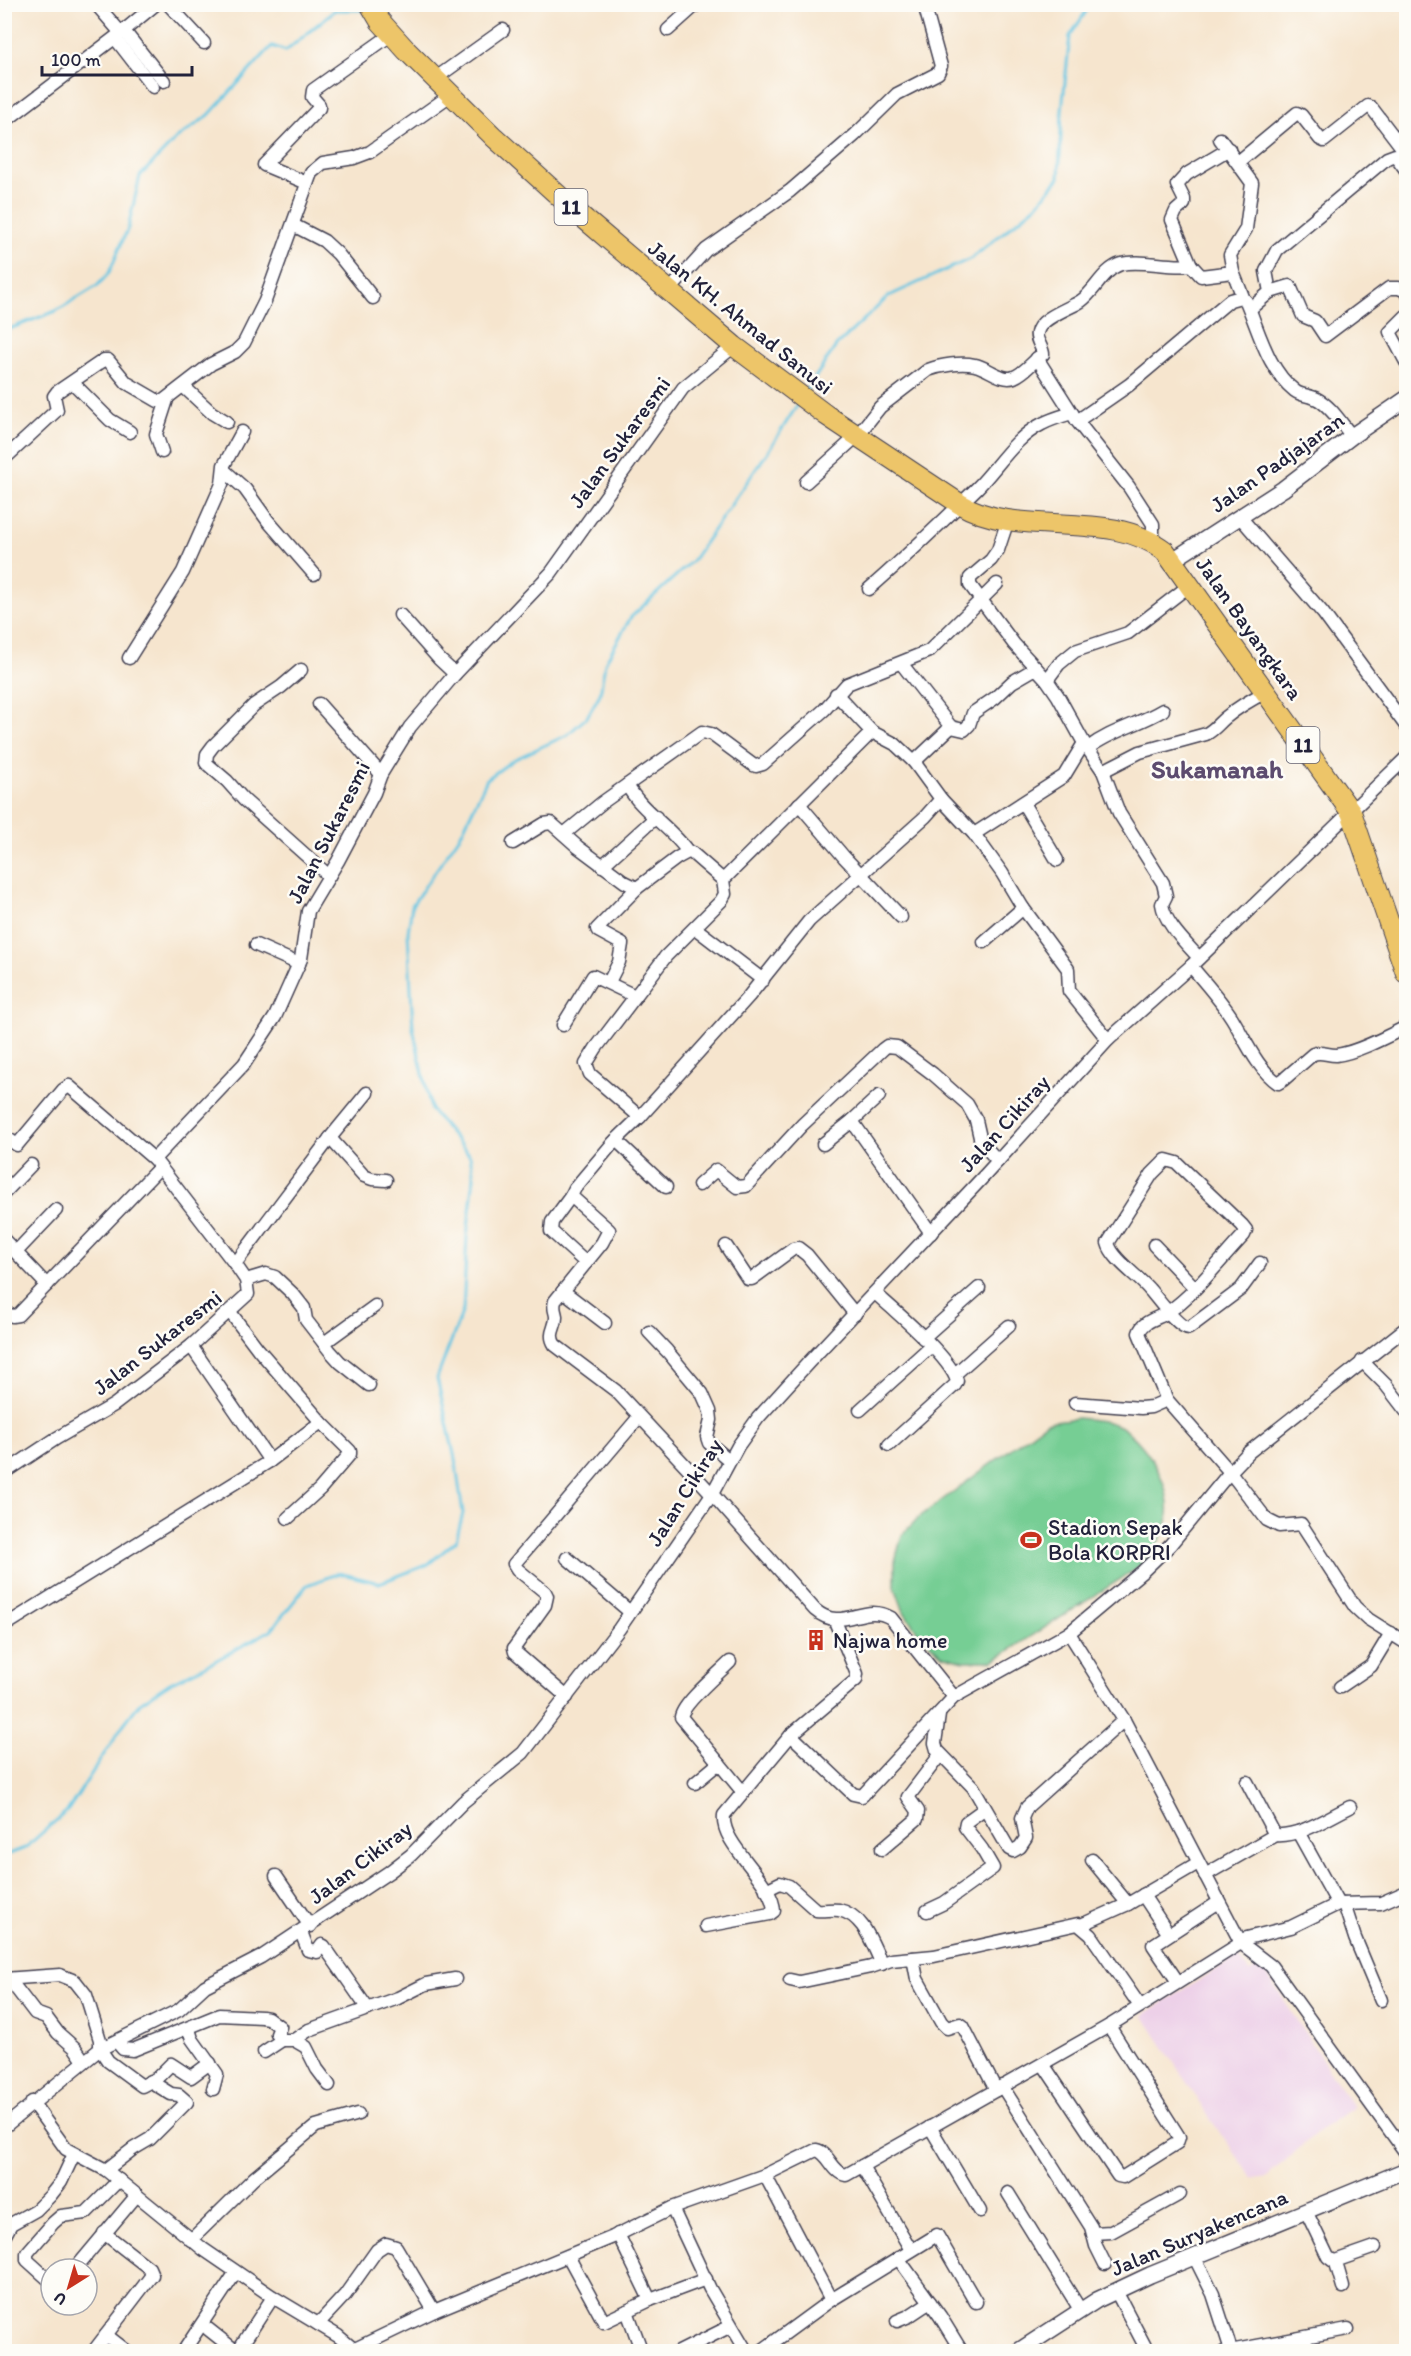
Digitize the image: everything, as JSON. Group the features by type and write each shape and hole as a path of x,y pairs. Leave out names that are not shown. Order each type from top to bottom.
{"highway":[{"name":"Jalan KH. Ahmad Sanusi","path":"378,16 436,78 555,193 734,346 826,416 981,516 1118,531 1153,542"},
{"name":"Jalan Bayangkara","path":"1153,542 1173,560 1351,812 1405,966"}],"street":[{"path":"96,4 120,34 164,81"},
{"path":"4,122 156,4"},
{"path":"168,4 204,43"},
{"path":"668,30 697,4"},
{"path":"669,291 711,246 790,191 855,135 897,94 938,74 941,66 924,4"},
{"path":"307,183 264,165 318,108 319,105 312,98 313,90 378,16"},
{"path":"436,78 503,30"},
{"path":"120,34 153,87"},
{"path":"162,452 156,434 167,400 211,364 235,352 244,343 266,301 311,173 323,163 354,158 370,152 452,94"},
{"path":"1238,162 1297,113 1320,140 1324,141 1368,106 1376,113 1401,150 1407,170"},
{"path":"1220,139 1252,183 1246,229 1230,255 1233,272 1250,309 1263,346 1291,387 1302,395 1321,402 1352,436"},
{"path":"1228,149 1187,174 1177,184 1184,204 1176,211 1172,220 1191,265 1201,276 1233,272"},
{"path":"1270,292 1266,271 1277,250 1401,150"},
{"path":"293,225 324,241 338,254 373,298"},
{"path":"806,482 857,436 880,407 928,370 937,367 974,364 1011,378 1025,370 1044,352 1037,335 1039,329 1058,311 1088,296 1115,267 1129,263 1178,267 1191,265"},
{"path":"1250,309 1270,292 1290,286 1303,316 1315,321 1325,336 1389,288 1400,288 1407,291"},
{"path":"869,589 919,545 1028,434 1041,424 1075,417 1129,385 1230,300 1243,297"},
{"path":"1407,316 1389,332 1407,362"},
{"name":"Jalan Sukaresmi","path":"4,1473 57,1437 114,1405 191,1346 248,1294 246,1280 235,1264 157,1163 251,1056 275,1017 299,964 308,911 374,793 381,774 410,727 455,674 551,573 683,388 734,346"},
{"path":"1037,358 1075,417 1129,487 1153,524 1153,542"},
{"path":"4,459 55,412 58,408 55,394 106,359 131,386 158,401 167,400"},
{"path":"73,383 110,420 130,432"},
{"path":"183,386 212,413 227,422"},
{"name":"Jalan Padjajaran","path":"1173,560 1283,489 1352,436 1407,399"},
{"path":"129,658 183,572 222,484 224,465 242,432"},
{"path":"225,471 245,489 314,574"},
{"path":"1240,517 1323,613 1407,726"},
{"path":"1008,520 998,550 969,582 1014,644 1047,680 1103,771 1119,813 1162,883 1166,896 1162,904 1163,911 1270,1077 1278,1083 1319,1051 1336,1055 1376,1042 1407,1028"},
{"path":"564,834 627,785 702,732 711,734 753,765 760,766 824,710 847,684 929,651 997,584"},
{"path":"1047,680 1059,664 1075,651 1128,633 1190,585"},
{"path":"399,615 455,674"},
{"path":"901,663 951,727 964,730 969,725 973,712 995,698 1012,682 1036,668"},
{"path":"301,670 254,705 213,746 207,754 206,763 329,876"},
{"path":"1103,771 1140,752 1206,734 1214,730 1223,719 1266,692"},
{"path":"836,694 872,732 895,744 914,762 941,799 974,834 1002,873 1023,908 1068,969 1069,991 1108,1040"},
{"path":"319,704 381,774"},
{"path":"974,834 1064,776 1086,746 1106,734 1143,722 1163,710"},
{"path":"914,762 951,727"},
{"path":"723,880 872,732"},
{"path":"1351,812 1407,758"},
{"path":"627,785 631,793 679,838 688,852 723,880 726,892 695,928 666,956 596,1048 586,1068 640,1117"},
{"path":"586,1263 551,1231 552,1222 575,1188 763,980 809,921 925,817 941,799"},
{"path":"1023,803 1057,860"},
{"path":"799,804 901,916"},
{"name":"Jalan Cikiray","path":"4,2127 84,2061 108,2046 180,2010 205,1986 261,1957 305,1929 411,1854 463,1802 523,1753 630,1612 712,1494 729,1460 758,1418 1108,1040 1195,962 1351,812"},
{"path":"602,866 656,817"},
{"path":"513,843 549,823 558,827 602,866 637,888"},
{"path":"609,982 619,962 622,944 597,929 637,888 688,852"},
{"path":"984,942 1023,908"},
{"path":"695,928 763,980"},
{"path":"256,945 299,964"},
{"path":"563,1025 590,978 596,976 635,996"},
{"path":"699,1185 716,1170 737,1187 746,1186 802,1125 883,1050 892,1046 897,1047 933,1074 967,1104 976,1120 981,1142 998,1161"},
{"path":"4,1136 17,1145 69,1086 157,1163 18,1316 4,1312"},
{"path":"235,1264 367,1093"},
{"path":"823,1144 852,1122 879,1096"},
{"path":"852,1122 931,1233"},
{"path":"330,1138 364,1176 386,1180"},
{"path":"616,1140 666,1187"},
{"path":"1260,1263 1241,1289 1189,1328 1181,1327 1169,1312 1143,1282 1113,1253 1108,1243 1152,1174 1166,1160 1177,1163 1246,1230 1195,1288 1169,1312 1146,1323 1139,1333 1167,1400 1230,1472 1267,1520 1279,1526 1301,1524 1355,1607 1368,1619 1401,1636 1371,1666 1340,1687"},
{"path":"4,1193 31,1165"},
{"path":"571,1196 609,1230 608,1235 554,1304 556,1318 551,1339 555,1345 616,1391 815,1610 835,1621 875,1613 891,1618 954,1697"},
{"path":"16,1252 56,1210"},
{"path":"4,1240 47,1285"},
{"path":"1154,1245 1195,1288"},
{"path":"726,1246 748,1279 798,1248 807,1255 855,1314"},
{"path":"246,1280 263,1274 275,1278 293,1294 303,1307 305,1318 324,1344 340,1362 369,1385"},
{"path":"860,1410 979,1288"},
{"path":"563,1291 605,1323"},
{"path":"875,1293 927,1342 955,1374 957,1381 889,1445"},
{"path":"324,1344 375,1306"},
{"path":"230,1312 258,1349 350,1453 321,1489 288,1518"},
{"path":"955,1374 1009,1326"},
{"path":"791,1735 853,1794 860,1797 954,1697 1068,1633 1143,1572 1164,1551 1230,1472 1264,1439 1407,1328"},
{"path":"649,1332 702,1393 710,1411 711,1420 706,1437 709,1443 729,1460"},
{"path":"191,1346 270,1461"},
{"path":"1362,1362 1386,1385 1407,1411"},
{"path":"1075,1403 1141,1408 1167,1400"},
{"path":"567,1697 515,1652 514,1648 544,1605 547,1596 514,1564 639,1416"},
{"path":"4,1626 270,1461 321,1422"},
{"path":"567,1558 630,1612"},
{"path":"706,1926 770,1914 774,1911 766,1890 724,1826 724,1815 791,1735 856,1680 857,1674 835,1621"},
{"path":"1068,1633 1124,1720 1240,1942 1271,1966 1407,2153"},
{"path":"730,1662 681,1715 682,1720 742,1791"},
{"path":"939,1715 935,1743 940,1755 973,1787 1009,1849 1016,1851 1026,1838 1022,1818 1027,1807 1124,1720"},
{"path":"882,1850 916,1819 918,1811 909,1800 909,1794 940,1755"},
{"path":"695,1783 719,1763"},
{"path":"1247,1782 1275,1835"},
{"path":"1204,1875 1275,1835 1284,1836 1298,1832 1350,1808"},
{"path":"927,1911 944,1903 993,1868 965,1827 966,1822 984,1809"},
{"path":"1298,1832 1341,1904 1382,2000"},
{"path":"1092,1860 1128,1904"},
{"path":"790,1980 799,1982 891,1960 979,1947 1070,1925 1081,1925 1128,1904 1198,1863"},
{"path":"276,1876 305,1929 306,1947 316,1952 322,1945 324,1946 368,2009"},
{"path":"766,1890 784,1884 816,1910 836,1910 846,1913 864,1926 882,1964"},
{"path":"32,2102 58,2140 74,2154 106,2170 191,2240 273,2297 356,2350 434,2311 568,2256 672,2208 765,2175 816,2150 821,2151 842,2174 846,2175 1109,2026 1240,1942 1291,1927 1341,1904 1381,1903 1407,1892"},
{"path":"1143,1895 1168,1933"},
{"path":"1178,1982 1153,1945 1168,1933 1219,1902"},
{"path":"1081,1925 1091,1935 1140,2006"},
{"path":"913,1958 918,1979 944,2026 947,2028 960,2024 963,2026 999,2088 1093,2234 1105,2265"},
{"path":"7,1979 60,1975 75,1981 86,1995 100,2040 108,2046 123,2049 133,2050 219,2015 268,2018 283,2036 308,2049 329,2085"},
{"path":"7,1979 35,2013 45,2016 84,2061"},
{"path":"264,2052 283,2036 309,2030 368,2009 426,1984 455,1979"},
{"path":"1043,2064 1118,2176 1123,2177 1177,2143 1179,2137 1109,2026"},
{"path":"189,2029 192,2039 210,2063 217,2077 213,2089"},
{"path":"108,2046 108,2061 143,2086 157,2078 171,2064 191,2077 210,2063"},
{"path":"106,2170 125,2154 150,2139 187,2102 179,2095 171,2094 150,2081"},
{"path":"191,2240 254,2178 316,2126 358,2114"},
{"path":"930,2127 980,2211"},
{"path":"4,2237 11,2224 36,2210 50,2196 61,2182 74,2154"},
{"path":"862,2166 911,2250"},
{"name":"Jalan Suryakencana","path":"1017,2352 1116,2291 1194,2256 1407,2170"},
{"path":"765,2175 831,2300"},
{"path":"39,2270 27,2260 27,2253 52,2223 61,2216 89,2211 119,2180"},
{"path":"1008,2193 1081,2311"},
{"path":"1093,2234 1111,2232 1180,2194"},
{"path":"85,2257 136,2195"},
{"path":"672,2208 706,2279 747,2352"},
{"path":"1306,2211 1328,2257 1335,2261 1343,2287"},
{"path":"93,2352 152,2275 149,2268 104,2233"},
{"path":"618,2234 650,2300"},
{"path":"760,2352 831,2300 937,2235 976,2302"},
{"path":"318,2324 345,2295 377,2250 386,2244 396,2247 434,2311"},
{"path":"1335,2261 1375,2247"},
{"path":"568,2256 602,2321 608,2321 650,2300 706,2279"},
{"path":"1194,2256 1213,2294 1228,2351 1348,2329"},
{"path":"898,2258 962,2352"},
{"path":"183,2352 236,2272"},
{"path":"1116,2291 1148,2352"},
{"path":"208,2330 237,2352 273,2297"},
{"path":"897,2322 930,2302"},
{"path":"627,2311 642,2352"},
{"path":"679,2352 731,2326"},
{"path":"106,2336 128,2352"}],"shaded area":[{"path":"1237,1957 1250,1972 1261,1965 1353,2107 1316,2133 1266,2178 1252,2177 1211,2120 1143,2015"}],"green space":[{"name":"Stadion Sepak Bola KORPRI","path":"1078,1418 1105,1421 1119,1426 1130,1434 1150,1456 1164,1484 1167,1499 1166,1526 1160,1541 1142,1564 1130,1573 993,1661 964,1661 942,1655 919,1634 904,1612 895,1587 895,1561 902,1535 918,1518 1047,1422"}],"waterway":[{"path":"382,11 389,4"},
{"path":"806,391 836,346 889,296 972,258 1036,206 1059,178 1062,110 1070,36 1091,4"},
{"path":"4,331 56,311 97,286 109,273 128,228 140,176 176,139 209,115 272,46 286,51 335,10 365,10"},
{"path":"4,1856 25,1848 68,1810 123,1725 140,1703 170,1683 271,1630 307,1585 339,1573 379,1583 427,1565 456,1541 463,1513 455,1459 437,1378 463,1310 467,1236 474,1177 470,1156 431,1110 413,1028 408,932 412,905 461,834 487,779 513,760 567,735 587,717 600,694 605,663 631,617 692,561 798,404"}],"place":[{"name":"Stadion Sepak Bola KORPRI","path":"1031,1540"},
{"name":"Najwa home","path":"816,1640"}],"district":[{"name":"Sukamanah","path":"1217,769"}]}
